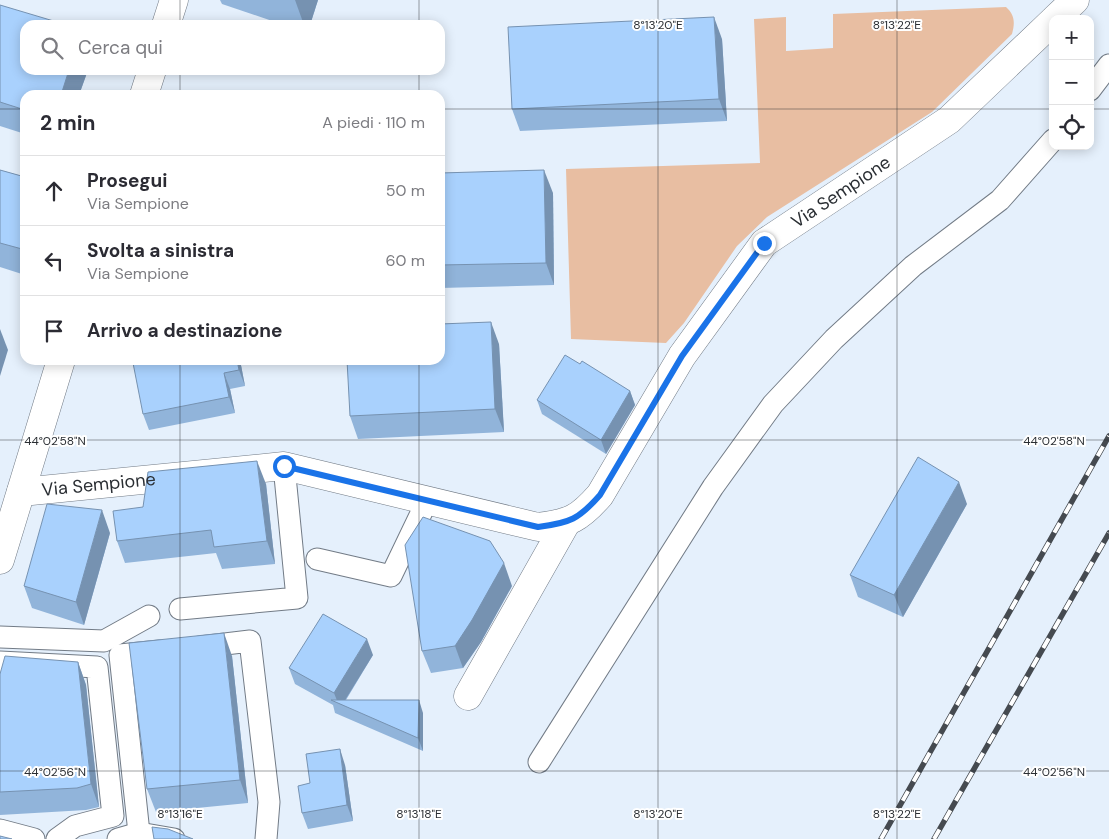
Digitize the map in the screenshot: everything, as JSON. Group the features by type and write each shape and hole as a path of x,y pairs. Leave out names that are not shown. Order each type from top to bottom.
{"street":[{"path":"168,20 174,0"},
{"name":"Via Sempione","path":"1059,15 1075,0"},
{"name":"Via Sempione","path":"12,505 284,466 538,527 566,523 586,512 600,495 682,356 764,243 948,120 1049,25"},
{"path":"146,90 150,75"},
{"path":"0,560 12,505 60,365"},
{"path":"468,696 566,523"}],"lane":[{"path":"1094,85 1109,65"},
{"path":"539,762 712,487 773,404 834,339 913,266 1000,200 1049,145"},
{"path":"180,609 297,598 284,466"},
{"path":"318,559 391,576 427,501"},
{"path":"0,637 104,641 149,616"},
{"path":"139,833 120,655 250,641 269,802 266,839"},
{"path":"0,662 97,667 113,816 75,826 57,839"},
{"path":"0,830 34,839"},
{"path":"118,839 139,833 174,839"}],"shaded area":[{"path":"1006,7 1014,19 1012,34 932,112 767,217 737,246 684,323 666,343 571,339 566,169 760,163 754,19 786,17 786,51 833,48 833,14"}],"building":[{"path":"0,5 50,20 20,20 20,75 67,75 63,90 20,90 20,108 0,102"},
{"path":"714,17 719,99 512,109 508,27"},
{"path":"0,170 20,176 20,248 0,243"},
{"path":"544,170 546,263 445,265 445,173"},
{"path":"491,322 495,409 350,416 347,365 445,365 445,324"},
{"path":"565,355 580,364 582,361 630,391 601,440 537,400"},
{"path":"133,365 238,365 239,370 224,373 229,397 143,414"},
{"path":"918,457 959,482 894,595 850,575"},
{"path":"257,461 267,541 214,547 211,530 117,541 113,511 143,507 148,472"},
{"path":"47,504 102,510 76,602 24,586"},
{"path":"423,517 490,541 504,563 455,646 422,651 405,545"},
{"path":"323,614 367,639 334,693 289,668"},
{"path":"224,633 240,780 147,789 129,643"},
{"path":"5,656 78,662 91,784 77,788 0,792 0,674"},
{"path":"331,700 419,700 418,738"},
{"path":"340,749 347,805 302,813 298,786 310,783 306,754"},
{"path":"152,827 168,829 193,839 154,839"},
{"path":"0,836 12,839 0,839"}],"railway":[{"path":"881,839 1109,436"},
{"path":"934,839 1109,533"}],"route":[{"path":"284,466 538,527 566,523 586,512 600,495 682,356 764,243"}]}
